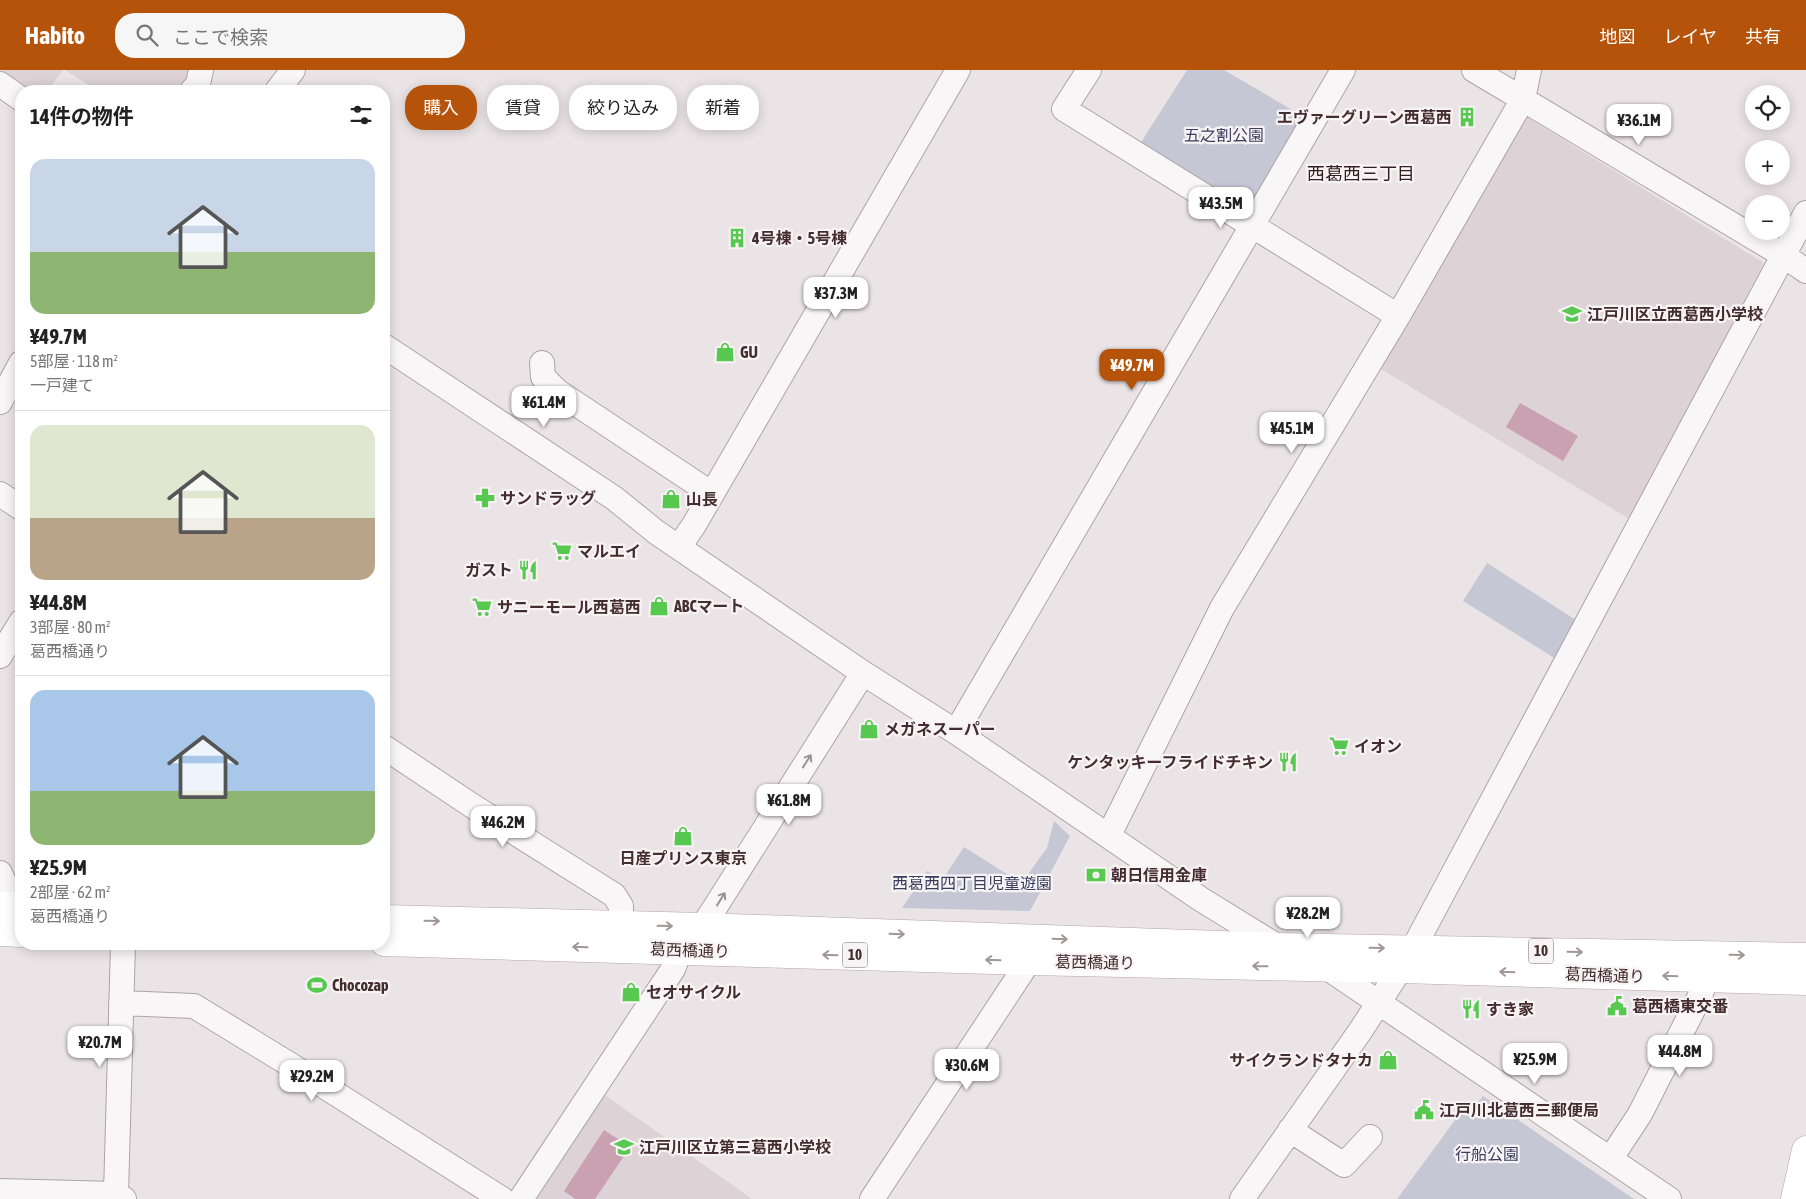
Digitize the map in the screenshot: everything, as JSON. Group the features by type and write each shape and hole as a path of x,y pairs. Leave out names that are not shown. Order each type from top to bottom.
{"main road":[{"name":"葛西橋通り","path":"390,919 621,936 680,950 1029,961 1326,967 1408,959 1806,957"},
{"name":"葛西橋通り","path":"390,942 621,936 702,927 1276,947 1408,959 1705,977 1806,980"},
{"path":"0,932 15,933"},
{"path":"1795,1199 1806,1150"}],"street":[{"path":"197,85 201,70"},
{"path":"282,85 293,70"},
{"path":"679,547 712,494 958,70"},
{"path":"1089,70 1064,109 1398,316"},
{"path":"956,732 1343,70"},
{"path":"1474,70 1783,255 1806,271"},
{"path":"1109,835 1222,608 1398,316 1523,99 1529,70"},
{"path":"0,84 15,95"},
{"path":"1242,1199 1408,959 1806,213"},
{"path":"390,350 614,498 656,532 863,674 956,732 1199,898 1276,947 1326,967 1669,1199"},
{"path":"542,363 543,377 557,391 712,494"},
{"path":"0,402 15,374"},
{"path":"0,494 15,504"},
{"path":"0,656 15,632"},
{"path":"522,1199 672,969 680,950 702,927 863,674"},
{"path":"390,751 471,805 614,895 620,906 621,936"},
{"path":"0,873 8,891 11,906"},
{"path":"0,1191 120,1196 123,950"},
{"path":"872,1199 1029,961"},
{"path":"1611,1158 1640,1114 1701,994 1705,977"},
{"path":"122,1003 194,1006 502,1199"},
{"path":"1290,1130 1344,1165 1370,1137"}],"shaded area":[{"path":"2,70 63,70 52,85 23,85"},
{"path":"65,70 192,70 185,85 89,85"},
{"name":"江戸川区立西葛西小学校","path":"1525,116 1764,263 1631,520 1376,366"},
{"path":"1520,403 1578,436 1563,461 1506,427"},
{"name":"江戸川区立第三葛西小学校","path":"605,1095 752,1199 534,1199"},
{"path":"604,1130 630,1147 595,1199 575,1199 564,1191"}],"green space":[{"name":"五之割公園","path":"1187,70 1224,70 1301,115 1303,125 1253,210 1243,212 1138,147"},
{"path":"1487,563 1576,620 1556,659 1463,601"},
{"name":"西葛西四丁目児童遊園","path":"1054,821 1070,836 1030,911 902,908 927,871 943,879 964,847 1015,879 1026,877 1047,848"},
{"name":"行船公園","path":"1483,1096 1634,1199 1397,1199 1458,1116 1471,1111"}],"place":[{"name":"エヴァーグリーン西葛西","path":"1467,117"},
{"name":"4号棟・5号棟","path":"737,238"},
{"name":"江戸川区立西葛西小学校","path":"1572,314"},
{"name":"GU","path":"725,352"},
{"name":"サンドラッグ","path":"485,498"},
{"name":"山長","path":"671,499"},
{"name":"マルエイ","path":"562,551"},
{"name":"ガスト","path":"528,570"},
{"name":"ABCマート","path":"659,606"},
{"name":"サニーモール西葛西","path":"482,607"},
{"name":"メガネスーパー","path":"869,729"},
{"name":"イオン","path":"1339,746"},
{"name":"ケンタッキーフライドチキン","path":"1288,762"},
{"name":"日産プリンス東京","path":"683,836"},
{"name":"朝日信用金庫","path":"1096,875"},
{"name":"Chocozap","path":"317,985"},
{"name":"セオサイクル","path":"631,992"},
{"name":"葛西橋東交番","path":"1617,1006"},
{"name":"すき家","path":"1471,1009"},
{"name":"サイクランドタナカ","path":"1388,1060"},
{"name":"江戸川北葛西三郵便局","path":"1424,1110"},
{"name":"江戸川区立第三葛西小学校","path":"624,1147"}],"district":[{"name":"西葛西三丁目","path":"1361,174"}]}
